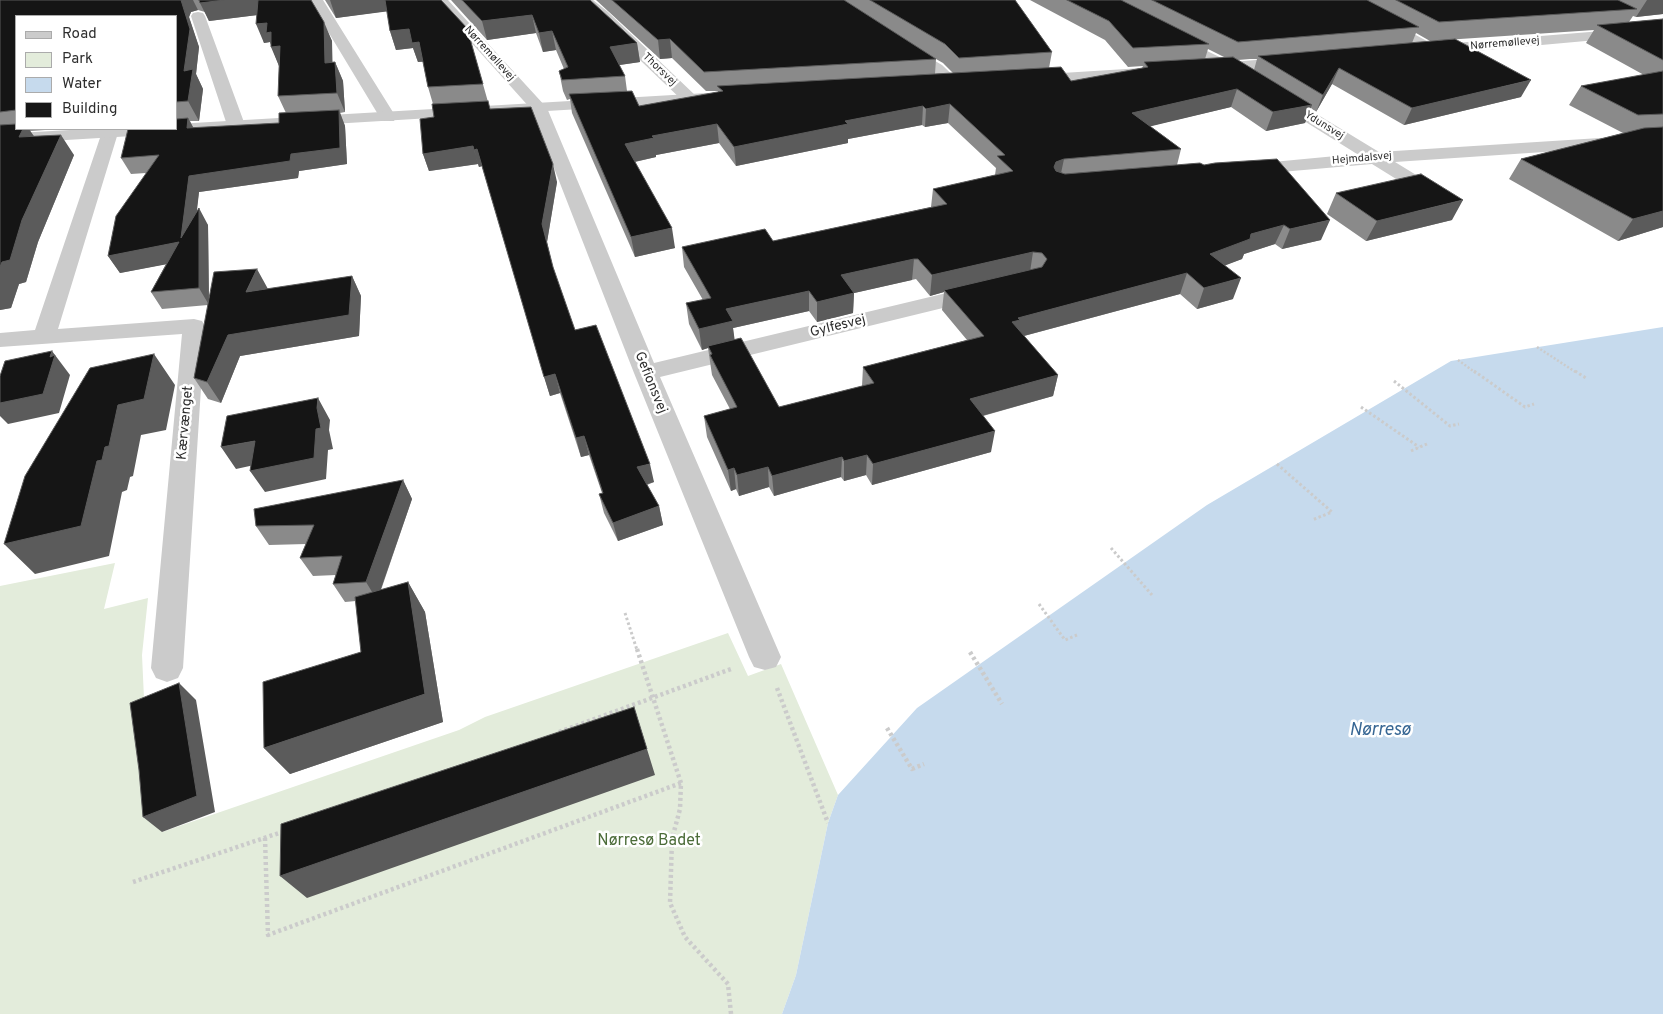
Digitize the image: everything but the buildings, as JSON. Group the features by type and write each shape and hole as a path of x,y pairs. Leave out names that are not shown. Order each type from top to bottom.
{"street":[{"path":"316,0 388,116"},
{"name":"Nørremøllevej","path":"440,0 539,108"},
{"name":"Thorsvej","path":"584,0 602,14 690,99"},
{"path":"1341,0 1433,50"},
{"path":"198,16 236,125"},
{"path":"1622,18 1656,30"},
{"name":"Nørremøllevej","path":"1404,52 1656,30"},
{"name":"Ydunsvej","path":"1159,32 1230,68 1443,200"},
{"path":"894,42 936,68 953,84"},
{"path":"1191,70 1307,61"},
{"path":"1013,81 1161,72"},
{"path":"934,85 973,83"},
{"path":"178,129 726,97"},
{"name":"Gefionsvej","path":"539,108 646,373 765,657"},
{"path":"0,139 75,132 109,133 157,130"},
{"path":"44,337 109,133"},
{"name":"Hejmdalsvej","path":"1228,171 1375,158 1663,139"},
{"name":"Gylfesvej","path":"646,373 1001,287"},
{"name":"Kærvænget","path":"0,340 194,326 167,668"}],"path":[{"path":"1537,347 1586,378"},
{"path":"1458,360 1525,407 1534,404"},
{"path":"1394,381 1450,426 1459,424"},
{"path":"1361,407 1419,447"},
{"path":"1411,451 1427,444"},
{"path":"1277,464 1332,512 1312,520"},
{"path":"1111,548 1152,595"},
{"path":"1039,604 1065,640 1077,635"},
{"path":"625,613 681,783 680,809 672,840 670,903 685,937 728,984 731,1014"},
{"path":"970,652 1002,704"},
{"path":"551,734 765,657 828,823"},
{"path":"886,728 912,769 924,764"},
{"path":"266,838 268,935 681,783"},
{"path":"133,882 293,828"}],"green space":[{"name":"Nørresø Badet","path":"115,563 104,609 148,598 142,655 145,720 162,832 459,730 485,717 728,633 748,676 781,664 838,795 828,823 796,975 782,1014 0,1014 0,586"}],"water":[{"name":"Nørresø","path":"1663,327 1663,1014 782,1014 796,975 828,823 838,795 917,708 1207,505 1451,361"}]}
